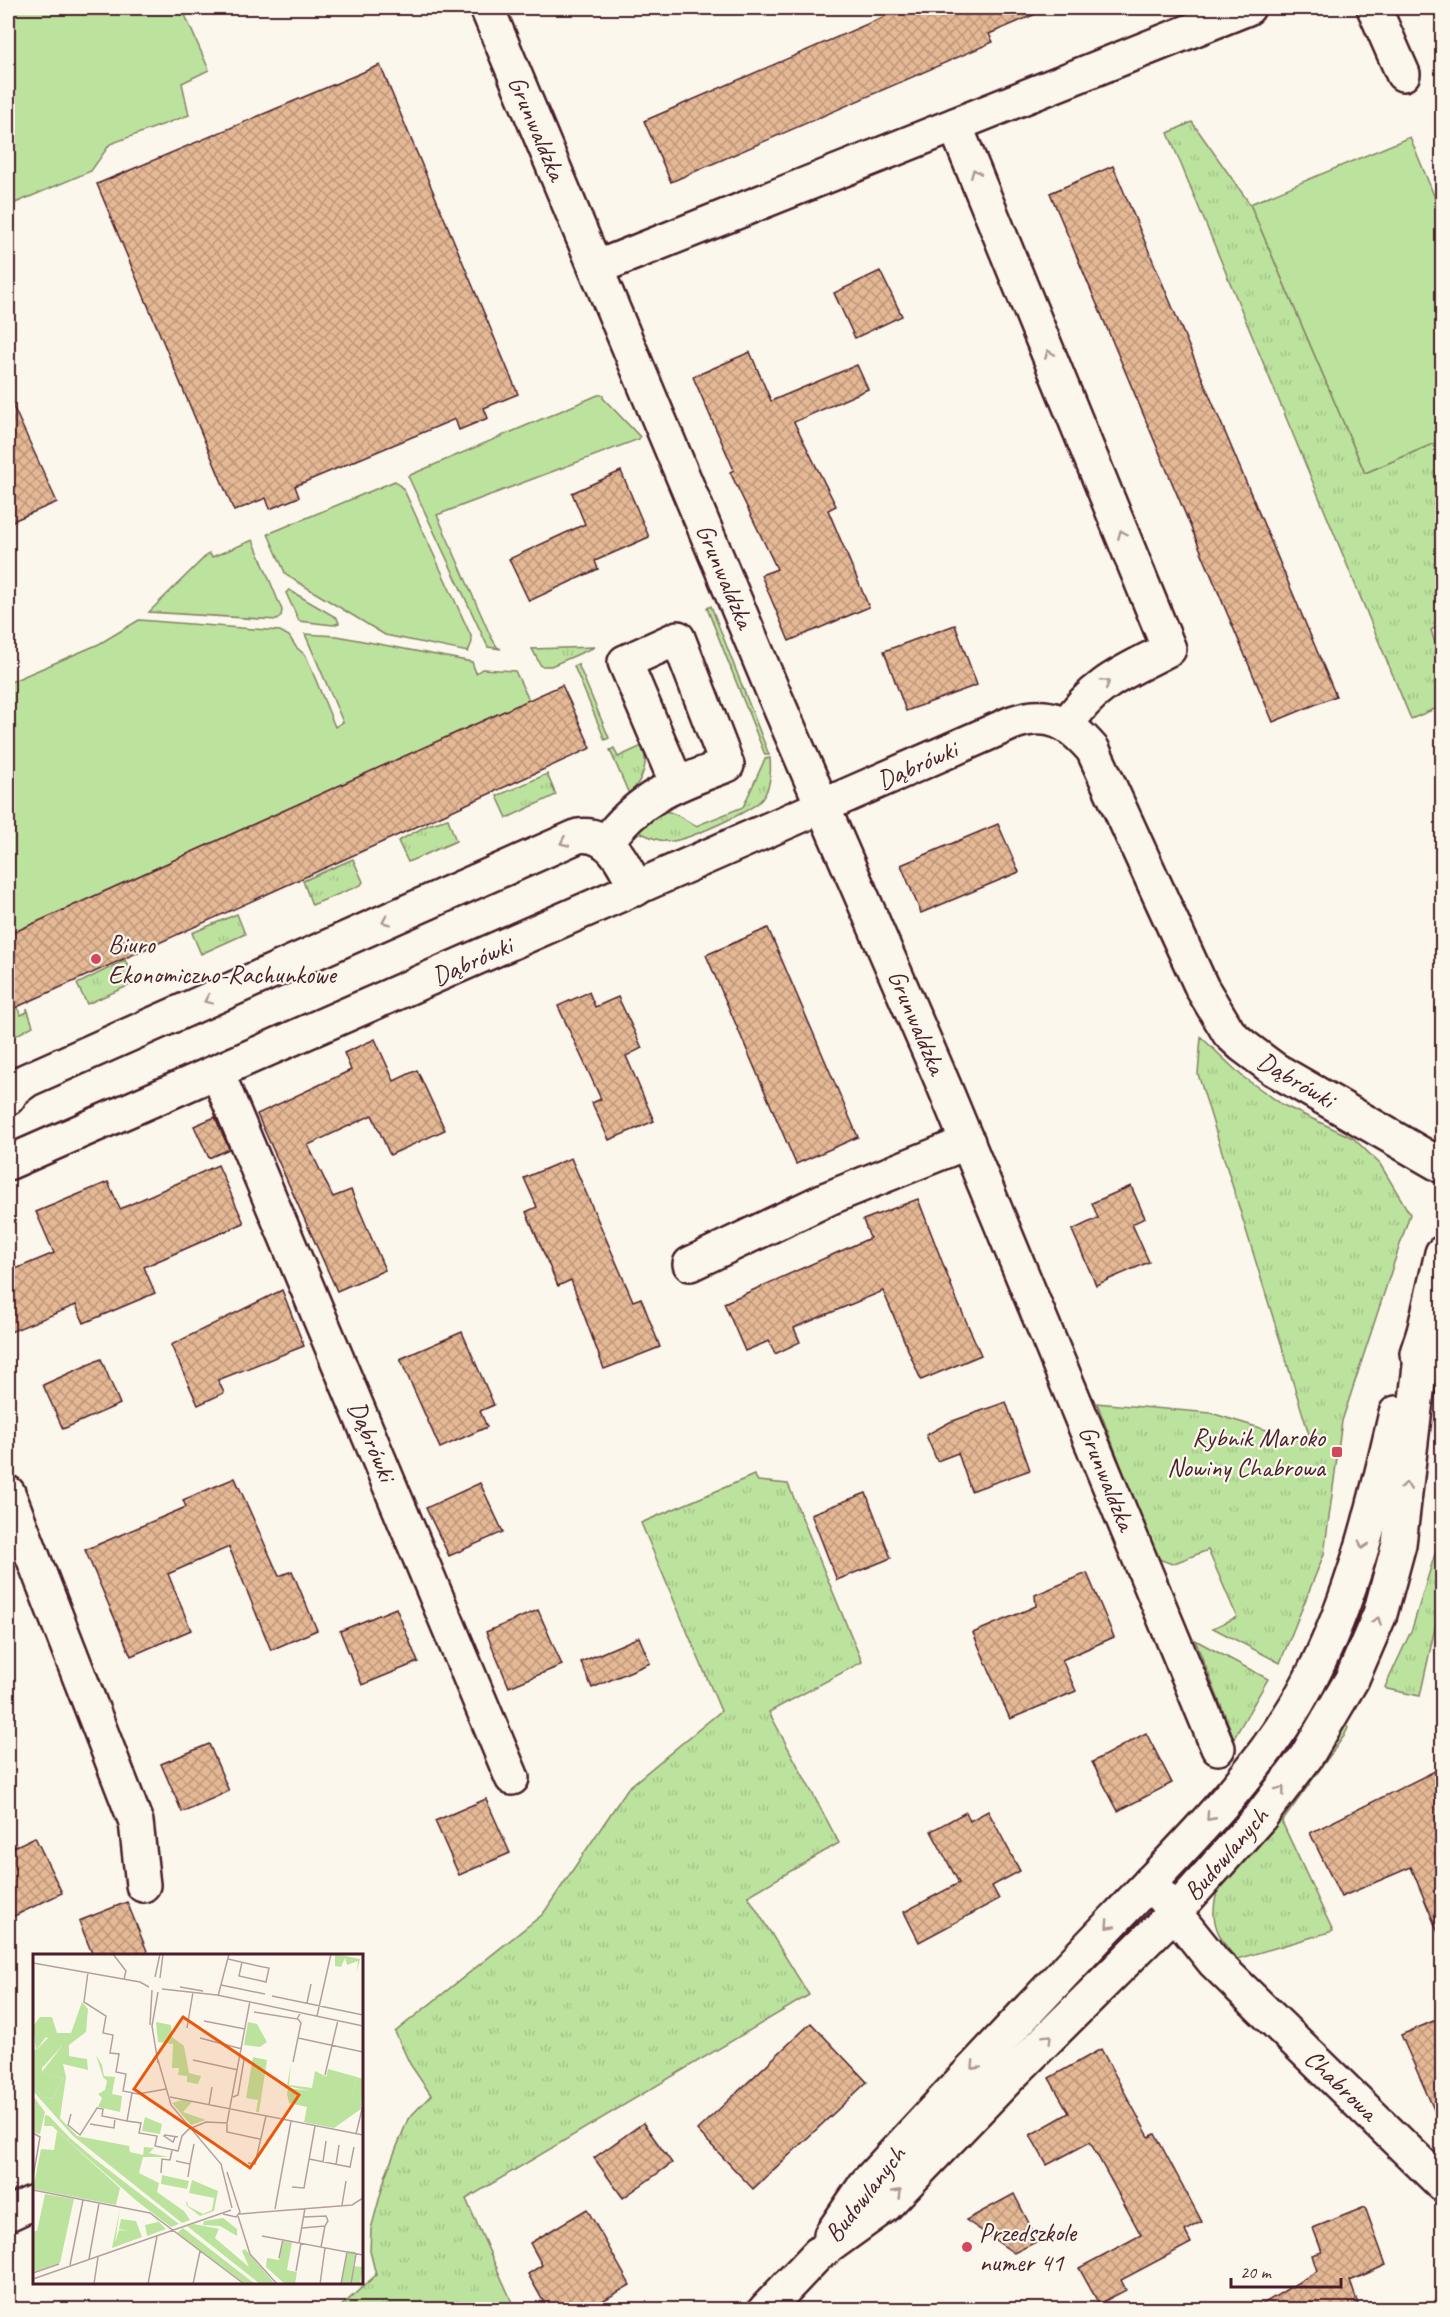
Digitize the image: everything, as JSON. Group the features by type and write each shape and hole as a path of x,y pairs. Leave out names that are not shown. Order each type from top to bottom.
{"street":[{"name":"Grunwaldzka","path":"486,8 822,807 886,947 1218,1748"},
{"path":"596,268 1248,8"},
{"path":"1374,8 1403,74"},
{"path":"955,125 1169,649 1100,686 1084,700 1067,725"},
{"name":"Dąbrówki","path":"8,1163 1022,719 1040,716 1067,725 1084,740 1098,759 1202,988 1229,1033 1274,1069 1443,1166"},
{"path":"606,843 615,830 648,799 677,784"},
{"path":"8,1098 17,1086 40,1074 572,839 585,835 599,838 606,843 623,862 636,889"},
{"name":"Dąbrówki","path":"217,1072 512,1778"},
{"path":"690,1264 829,1198 968,1142"},
{"name":"Budowlanych","path":"765,2310 818,2254 865,2185 1226,1800 1257,1763 1296,1704 1316,1667 1345,1602 1355,1572 1369,1527 1397,1410 1424,1332 1443,1253"},
{"name":"Budowlanych","path":"818,2254 886,2205 1009,2077 1174,1913 1261,1816 1306,1757 1341,1699 1370,1642 1400,1544 1424,1332"},
{"path":"8,1493 136,1822 143,1885"},
{"name":"Chabrowa","path":"1150,1882 1214,1962 1443,2184"},
{"path":"8,2214 33,2202"}],"green space":[{"path":"8,8 182,8 209,70 182,83 189,115 110,144 91,171 8,206"},
{"path":"1192,122 1250,204 1365,473 1442,440 1442,624 1431,630 1442,665 1442,706 1411,719 1168,133"},
{"path":"1410,137 1442,215 1442,440 1365,473 1250,204"},
{"path":"598,395 603,395 603,398 640,437 639,439 437,515 491,637 501,649 488,647 408,476"},
{"path":"395,481 404,490 471,636 472,642 468,652 385,635 286,575 268,534"},
{"path":"253,540 282,610 277,620 149,612 209,553 212,557"},
{"path":"289,590 337,618 339,623 333,625 299,621 286,593"},
{"path":"711,606 769,755 765,755 707,608"},
{"path":"139,620 280,631 289,636 306,656 335,727 343,722 305,634 337,636 472,662 476,673 482,669 515,671 529,700 8,935 8,683 99,644"},
{"path":"595,647 551,666 541,666 532,649"},
{"path":"578,664 609,738 605,740 574,666"},
{"path":"642,746 645,765 638,783 629,794 610,750 614,748 618,757"},
{"path":"770,758 767,790 762,799 746,811 706,830 673,841 659,840 637,831 660,812 672,813 696,826 743,807 765,759"},
{"path":"547,774 556,795 507,818 497,796"},
{"path":"448,819 456,841 408,862 398,841 428,825"},
{"path":"353,859 363,882 361,885 312,905 303,881"},
{"path":"237,914 245,934 201,954 192,933"},
{"path":"125,960 137,982 87,1004 77,984"},
{"path":"17,1007 21,1015 27,1012 27,1008 33,1026 8,1040 8,1011 9,1014 12,1013 11,1009"},
{"path":"1201,1037 1243,1077 1283,1105 1353,1138 1380,1164 1410,1214 1342,1421 1324,1554 1280,1663 1213,1628 1237,1617 1208,1550 1172,1564 1156,1558 1097,1403 1211,1413 1312,1444 1198,1074"},
{"path":"754,1475 758,1481 788,1484 862,1662 769,1712 839,1843 748,1896 809,1995 466,2199 515,2309 338,2309 376,2275 370,2251 371,2229 386,2174 408,2119 431,2095 410,2064 395,2032 543,1914 628,1788 721,1711 641,1523"},
{"path":"1442,1531 1442,1596 1420,1696 1387,1689 1385,1687 1412,1629"},
{"path":"1195,1640 1268,1679 1234,1738"},
{"path":"1344,1721 1348,1728 1344,1736 1282,1822 1333,1931 1237,1959 1221,1939 1214,1919 1215,1898 1224,1874"}],"building":[{"path":"904,8 1050,8 989,34 993,42 671,182 644,121"},
{"path":"380,65 518,394 484,408 488,418 459,430 455,419 295,486 299,497 270,509 266,498 234,511 97,184"},
{"path":"1113,166 1336,696 1273,722 1050,193"},
{"path":"880,271 902,316 855,338 834,293"},
{"path":"750,352 771,401 857,365 868,389 794,422 836,506 828,510 869,607 789,641 761,575 777,569 730,472 734,470 693,377"},
{"path":"8,395 57,502 8,523"},
{"path":"621,471 649,537 595,561 598,569 529,601 509,559 585,524 572,493"},
{"path":"955,625 977,685 906,711 884,651"},
{"path":"562,685 591,748 8,1011 8,935"},
{"path":"998,824 1019,872 921,913 901,865"},
{"path":"768,928 858,1137 796,1164 706,955"},
{"path":"589,992 595,1007 618,997 642,1048 626,1056 654,1121 609,1140 592,1103 601,1099 558,1006"},
{"path":"375,1039 394,1081 417,1070 445,1130 390,1155 372,1115 308,1145 333,1197 351,1190 385,1270 337,1291 257,1114 351,1070 344,1053"},
{"path":"215,1117 229,1149 209,1158 194,1126"},
{"path":"571,1158 633,1301 641,1298 660,1347 604,1369 571,1280 558,1286 526,1212 537,1207 524,1178"},
{"path":"218,1165 244,1223 144,1267 155,1293 84,1323 76,1305 8,1333 8,1272 54,1253 36,1212 108,1182 120,1209"},
{"path":"1131,1186 1145,1218 1132,1224 1149,1262 1096,1285 1072,1230 1098,1218 1092,1203"},
{"path":"918,1199 956,1298 981,1355 921,1380 883,1291 794,1328 800,1342 775,1354 769,1341 745,1351 724,1303 870,1238 863,1220"},
{"path":"282,1290 304,1346 218,1380 224,1393 198,1405 171,1345"},
{"path":"462,1332 494,1405 480,1411 487,1427 440,1448 400,1359"},
{"path":"101,1359 120,1404 63,1429 43,1385"},
{"path":"1006,1402 1030,1470 971,1491 958,1453 937,1461 926,1435 950,1422"},
{"path":"235,1478 279,1576 292,1571 317,1630 271,1650 229,1547 168,1574 191,1630 131,1656 85,1550 186,1507 183,1500"},
{"path":"480,1483 503,1532 449,1556 426,1508"},
{"path":"866,1493 891,1558 837,1580 811,1514"},
{"path":"1087,1573 1114,1637 1062,1660 1076,1691 1010,1719 973,1633 1036,1606 1035,1595"},
{"path":"396,1608 418,1662 362,1685 340,1631"},
{"path":"538,1610 562,1665 509,1687 486,1632"},
{"path":"639,1637 650,1663 592,1688 581,1662"},
{"path":"1146,1733 1172,1783 1118,1811 1092,1762"},
{"path":"209,1744 229,1791 182,1812 161,1764"},
{"path":"1443,1767 1442,1942 1411,1867 1341,1897 1310,1833"},
{"path":"486,1799 510,1853 459,1875 435,1821"},
{"path":"988,1811 1020,1871 992,1886 999,1899 919,1942 904,1912 959,1883 931,1831 966,1812 970,1821"},
{"path":"35,1837 62,1893 8,1919 8,1850"},
{"path":"127,1902 148,1954 92,1954 79,1921"},
{"path":"1443,2017 1443,2130 1401,2035"},
{"path":"811,2023 867,2082 753,2189 697,2130"},
{"path":"1101,2049 1149,2137 1155,2134 1202,2222 1185,2231 1191,2243 1121,2280 1126,2290 1099,2304 1079,2268 1141,2235 1090,2142 1047,2165 1030,2135 1069,2113 1049,2078"},
{"path":"643,2123 672,2163 623,2198 594,2158"},
{"path":"1014,2194 1038,2241 1014,2253 966,2220"},
{"path":"1365,2207 1386,2265 1350,2281 1360,2310 1253,2310 1317,2271 1312,2255 1322,2252 1313,2228"},
{"path":"587,2209 630,2285 587,2310 548,2310 528,2274 542,2265 530,2243"}],"place":[{"name":"Biuro Ekonomiczno-Rachunkowe","path":"96,959"},
{"name":"Rybnik Maroko Nowiny Chabrowa","path":"1337,1452"},
{"name":"Przedszkole numer 41","path":"967,2247"}]}
